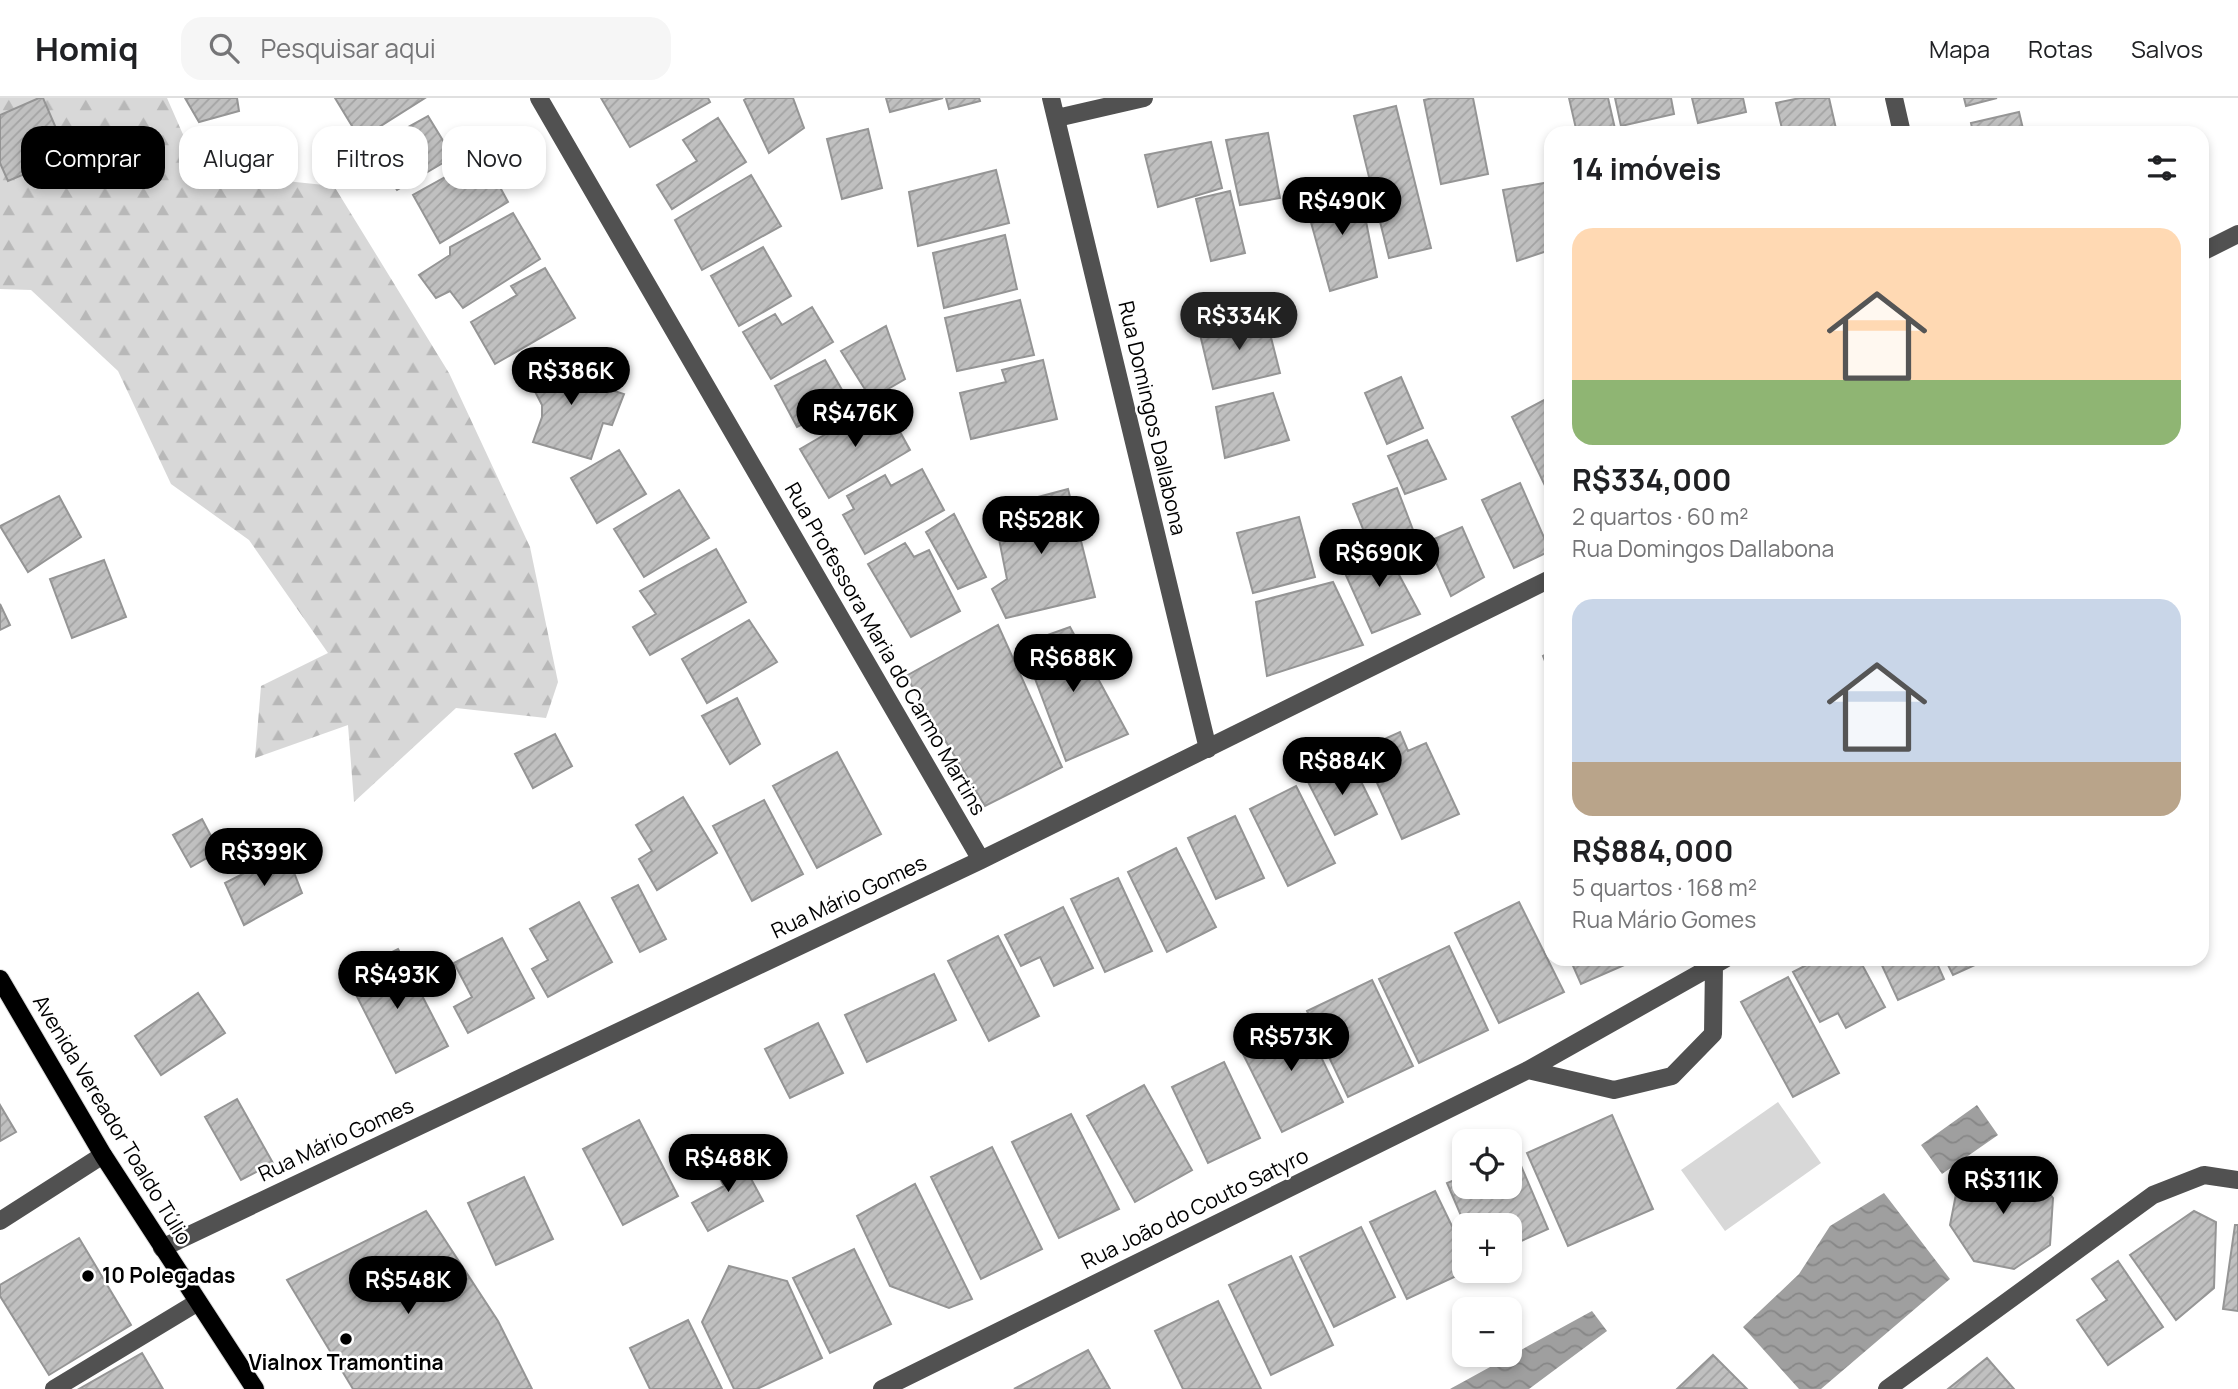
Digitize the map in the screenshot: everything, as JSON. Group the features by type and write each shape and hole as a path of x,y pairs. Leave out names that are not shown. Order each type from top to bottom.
{"main road":[{"name":"Avenida Vereador Toaldo Túlio","path":"0,979 103,1155 255,1389"}],"street":[{"name":"Rua Professora Maria do Carmo Martins","path":"539,98 981,860"},
{"name":"Rua Domingos Dallabona","path":"1051,98 1208,749"},
{"path":"1057,118 1144,98"},
{"path":"1894,98 1900,126"},
{"path":"2209,248 2238,233"},
{"name":"Rua Mário Gomes","path":"162,1248 981,860 1544,582"},
{"name":"Rua João do Couto Satyro","path":"882,1389 915,1382 1528,1070 1712,966"},
{"name":"Rua João do Couto Satyro","path":"1528,1070 1614,1090 1672,1076 1713,1034 1719,966"},
{"path":"0,1221 103,1155"},
{"path":"1887,1389 2153,1195 2204,1175 2238,1180"},
{"path":"54,1389 198,1302"}],"green space":[{"path":"0,98 167,98 179,126 179,189 298,189 298,182 312,184 312,189 336,189 449,373 530,547 558,682 546,718 456,708 354,802 348,725 255,758 261,686 328,653 249,540 171,484 118,371 31,290 0,289"},
{"path":"1778,1102 1821,1163 1725,1231 1681,1170"}],"water":[{"path":"1977,1105 1998,1135 1942,1174 1921,1145"},
{"path":"1884,1193 1950,1279 1821,1389 1799,1389 1743,1327 1799,1274 1830,1226"},
{"path":"1592,1311 1607,1331 1529,1389 1450,1389 1490,1367 1522,1367 1522,1349"}],"building":[{"path":"43,98 55,126 21,126 21,176 8,181 0,163 0,115"},
{"path":"185,98 237,98 239,111 199,122"},
{"path":"335,98 425,98 381,126 352,126"},
{"path":"601,98 708,98 710,102 630,147"},
{"path":"793,98 804,128 769,153 744,100"},
{"path":"886,98 943,98 890,112"},
{"path":"946,98 979,98 980,101 949,109"},
{"path":"1473,98 1488,174 1441,184 1424,100"},
{"path":"1569,98 1608,98 1614,126 1575,126"},
{"path":"1615,98 1671,98 1674,114 1621,126"},
{"path":"1692,98 1743,98 1746,112 1698,123"},
{"path":"1800,98 1829,98 1835,126 1781,126 1776,103"},
{"path":"1964,98 1997,98 1966,106"},
{"path":"1396,106 1431,248 1389,258 1354,116"},
{"path":"2019,112 2022,126 1972,126 1971,123"},
{"path":"428,116 442,139 442,163 428,172 428,126 410,126"},
{"path":"718,118 746,162 672,209 657,185 697,161 683,140"},
{"path":"868,129 882,188 842,199 827,139"},
{"path":"1268,133 1280,198 1240,205 1226,140"},
{"path":"1211,142 1222,188 1158,207 1145,155"},
{"path":"996,170 1009,223 918,246 909,192"},
{"path":"751,175 781,226 702,270 675,220"},
{"path":"442,179 442,189 501,189 508,202 440,243 413,195"},
{"path":"1544,183 1544,252 1517,261 1503,190"},
{"path":"1359,186 1377,277 1330,291 1304,197"},
{"path":"1230,191 1245,253 1211,261 1196,199"},
{"path":"513,213 540,259 463,308 450,291 436,298 419,275 450,255 450,247"},
{"path":"1005,235 1017,289 944,308 933,253"},
{"path":"763,247 791,296 739,326 711,276"},
{"path":"545,268 575,318 495,364 471,322 517,295 511,286"},
{"path":"1020,300 1034,355 957,371 945,318"},
{"path":"812,307 833,342 771,379 743,332 775,314 782,325"},
{"path":"1265,314 1280,373 1213,389 1199,330"},
{"path":"886,326 905,379 871,399 841,351"},
{"path":"563,350 584,381 624,394 612,425 603,423 591,459 533,442 542,417 542,405 526,374"},
{"path":"825,360 849,402 797,427 775,386"},
{"path":"1043,360 1057,419 971,439 960,393 1006,382 1002,370"},
{"path":"1401,377 1423,428 1387,444 1365,393"},
{"path":"1273,393 1289,440 1225,458 1216,407"},
{"path":"1544,400 1544,484 1512,417"},
{"path":"883,401 910,450 829,498 800,449"},
{"path":"1427,440 1446,479 1405,494 1388,456"},
{"path":"619,450 646,494 597,523 571,478"},
{"path":"922,469 944,510 865,554 843,515 854,509 847,496 885,475 891,486"},
{"path":"1520,483 1544,537 1544,554 1514,568 1482,500"},
{"path":"1397,488 1418,543 1397,555 1388,539 1369,544 1353,504"},
{"path":"1068,489 1095,597 1006,618 992,589 1007,579 993,509"},
{"path":"679,490 709,538 644,577 614,529"},
{"path":"59,496 81,537 28,572 0,526"},
{"path":"954,514 986,577 958,589 926,532"},
{"path":"1299,517 1315,577 1253,593 1237,533"},
{"path":"1462,527 1484,577 1451,596 1427,542"},
{"path":"905,543 914,557 929,550 960,611 911,637 868,564"},
{"path":"1383,545 1420,614 1372,633 1340,562"},
{"path":"716,549 746,602 650,655 633,627 656,614 640,591"},
{"path":"104,560 126,617 72,638 50,579"},
{"path":"1333,582 1363,645 1267,676 1256,602"},
{"path":"0,604 10,625 0,630"},
{"path":"749,620 777,662 707,703 682,659"},
{"path":"998,625 1062,767 985,806 906,676"},
{"path":"1070,627 1128,734 1066,761 1022,644"},
{"path":"737,698 760,744 730,764 702,716"},
{"path":"1400,732 1408,751 1426,743 1459,814 1402,839 1362,749"},
{"path":"555,734 572,766 533,788 515,754"},
{"path":"837,752 881,834 817,868 773,786"},
{"path":"1350,759 1377,814 1335,835 1307,780"},
{"path":"1296,786 1335,863 1288,886 1250,809"},
{"path":"683,797 717,853 657,890 639,859 652,851 636,825"},
{"path":"764,800 803,874 752,901 713,826"},
{"path":"1235,816 1264,878 1216,899 1188,838"},
{"path":"202,819 219,851 191,867 173,835"},
{"path":"1176,848 1216,927 1167,952 1128,872"},
{"path":"286,852 302,893 244,925 225,883"},
{"path":"1118,878 1152,951 1105,972 1071,899"},
{"path":"638,885 666,939 640,952 612,898"},
{"path":"579,902 612,962 548,997 532,969 548,960 530,929"},
{"path":"1519,902 1544,952 1544,966 1551,966 1564,992 1499,1023 1455,933"},
{"path":"1063,907 1093,968 1054,986 1040,957 1021,966 1005,935"},
{"path":"998,936 1039,1016 989,1041 948,961"},
{"path":"502,938 534,998 468,1033 454,1007 472,997 454,963"},
{"path":"1449,946 1488,1030 1419,1063 1379,979"},
{"path":"398,949 448,1046 396,1073 346,975"},
{"path":"1573,966 1622,966 1581,984"},
{"path":"1805,966 1863,966 1885,1007 1846,1028 1838,1013 1820,1022 1793,972"},
{"path":"1882,966 1938,966 1944,979 1898,1000"},
{"path":"1948,966 1973,966 1953,975"},
{"path":"934,974 956,1020 867,1062 845,1015"},
{"path":"1788,977 1839,1073 1793,1097 1741,1002"},
{"path":"1372,980 1413,1066 1348,1097 1307,1011"},
{"path":"198,993 225,1033 161,1075 135,1036"},
{"path":"1300,1014 1343,1102 1282,1132 1238,1044"},
{"path":"818,1023 843,1073 790,1098 765,1049"},
{"path":"1224,1062 1260,1138 1208,1163 1172,1087"},
{"path":"1144,1085 1192,1170 1135,1202 1087,1116"},
{"path":"237,1099 273,1163 241,1180 205,1117"},
{"path":"0,1105 16,1132 0,1141"},
{"path":"1071,1114 1119,1209 1059,1238 1012,1142"},
{"path":"1612,1115 1653,1209 1568,1246 1527,1153"},
{"path":"639,1120 678,1196 623,1225 583,1149"},
{"path":"992,1147 1042,1249 981,1279 931,1177"},
{"path":"736,1151 763,1201 708,1231 692,1203 724,1186 712,1164"},
{"path":"1992,1164 2030,1169 2053,1198 2050,1245 2014,1269 1974,1261 1950,1225 1958,1184"},
{"path":"1522,1168 1548,1229 1522,1241 1522,1213 1460,1213 1454,1199 1522,1199"},
{"path":"524,1177 553,1239 496,1265 468,1203"},
{"path":"1452,1181 1452,1195 1447,1183"},
{"path":"915,1184 972,1299 949,1308 890,1286 857,1216"},
{"path":"1435,1191 1452,1226 1452,1278 1407,1299 1370,1222"},
{"path":"426,1211 498,1321 532,1389 353,1389 287,1280"},
{"path":"2194,1211 2216,1222 2214,1288 2176,1320 2130,1255"},
{"path":"2235,1225 2238,1225 2238,1311 2223,1309"},
{"path":"1361,1227 1395,1297 1334,1327 1300,1257"},
{"path":"79,1238 131,1325 49,1375 0,1296 0,1285"},
{"path":"854,1249 891,1324 830,1353 793,1278"},
{"path":"1291,1256 1333,1345 1271,1375 1229,1285"},
{"path":"2118,1261 2163,1327 2108,1365 2077,1320 2107,1300 2092,1279"},
{"path":"729,1266 787,1281 822,1358 757,1389 734,1389 702,1322"},
{"path":"1218,1301 1261,1389 1183,1389 1155,1331"},
{"path":"688,1320 722,1389 650,1389 630,1348"},
{"path":"1088,1350 1110,1389 1014,1389"},
{"path":"142,1353 163,1389 79,1389"},
{"path":"1713,1355 1747,1389 1678,1388"},
{"path":"1987,1358 2014,1389 1948,1389"}],"place":[{"name":"10 Polegadas","path":"88,1276"},
{"name":"ViaInox Tramontina","path":"346,1339"}]}
